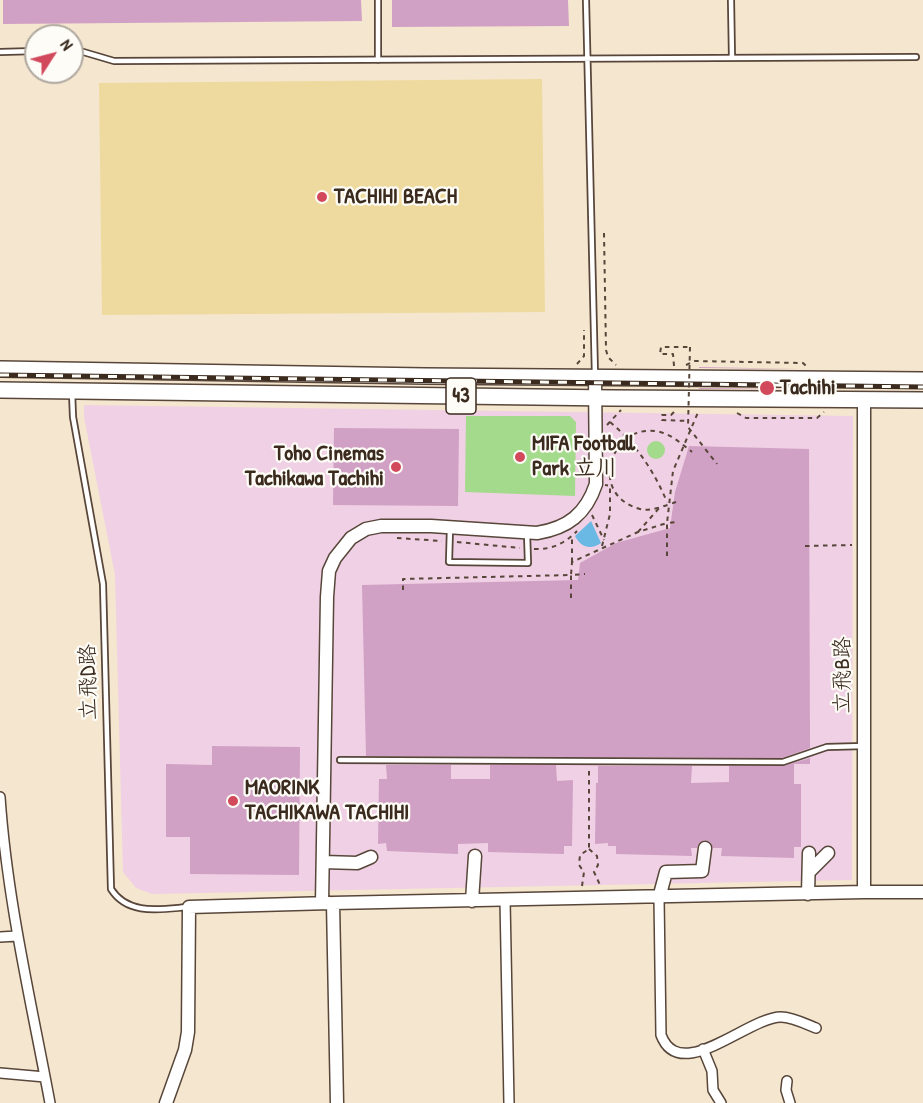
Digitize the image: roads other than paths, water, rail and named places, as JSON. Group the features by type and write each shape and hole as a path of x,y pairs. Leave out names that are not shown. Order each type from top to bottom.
{"main road":[{"name":"43","path":"0,369 383,376 923,380"},
{"name":"43","path":"0,390 923,400"}],"street":[{"path":"337,1103 328,903 323,862 329,571 343,546 351,538 366,529 381,526 450,527 527,533 554,530 567,524 583,510 596,484 595,377"},
{"name":"立飛B路","path":"864,399 864,892"},
{"path":"0,797 2,846 50,1103"},
{"path":"705,848 702,871 666,872 659,898 661,1035 664,1043 674,1052 687,1055 767,1020 781,1017 816,1028"},
{"path":"808,894 809,853"},
{"path":"809,872 828,853"},
{"path":"472,901 475,856"},
{"path":"323,862 357,863 371,857"},
{"path":"166,1103 185,1050 188,1032 189,907 923,892"},
{"path":"505,900 508,1103"},
{"path":"0,937 17,936"},
{"path":"703,1049 712,1071 713,1090 721,1103"},
{"path":"0,1073 45,1077"},
{"path":"787,1081 786,1089 790,1103"}],"lane":[{"path":"378,0 378,60"},
{"path":"586,0 595,377"},
{"path":"731,0 732,58"},
{"path":"0,52 24,51"},
{"path":"84,52 114,61 916,57"},
{"name":"立飛D路","path":"72,391 73,417 103,584 111,889 117,899 127,905 143,909 189,907"},
{"path":"450,527 449,562 528,564 527,533"},
{"path":"340,760 783,762 826,747 864,746"}],"water":[{"path":"591,521 601,543 587,547 575,536"}],"railway":[{"path":"0,375 923,387"}],"place":[{"name":"TACHIHI BEACH","path":"322,197"},
{"name":"Tachihi","path":"767,388"},
{"name":"MIFA Football Park 立川","path":"520,457"},
{"name":"Toho Cinemas Tachikawa Tachihi","path":"396,467"},
{"name":"MAORINK TACHIKAWA TACHIHI","path":"233,801"}]}
